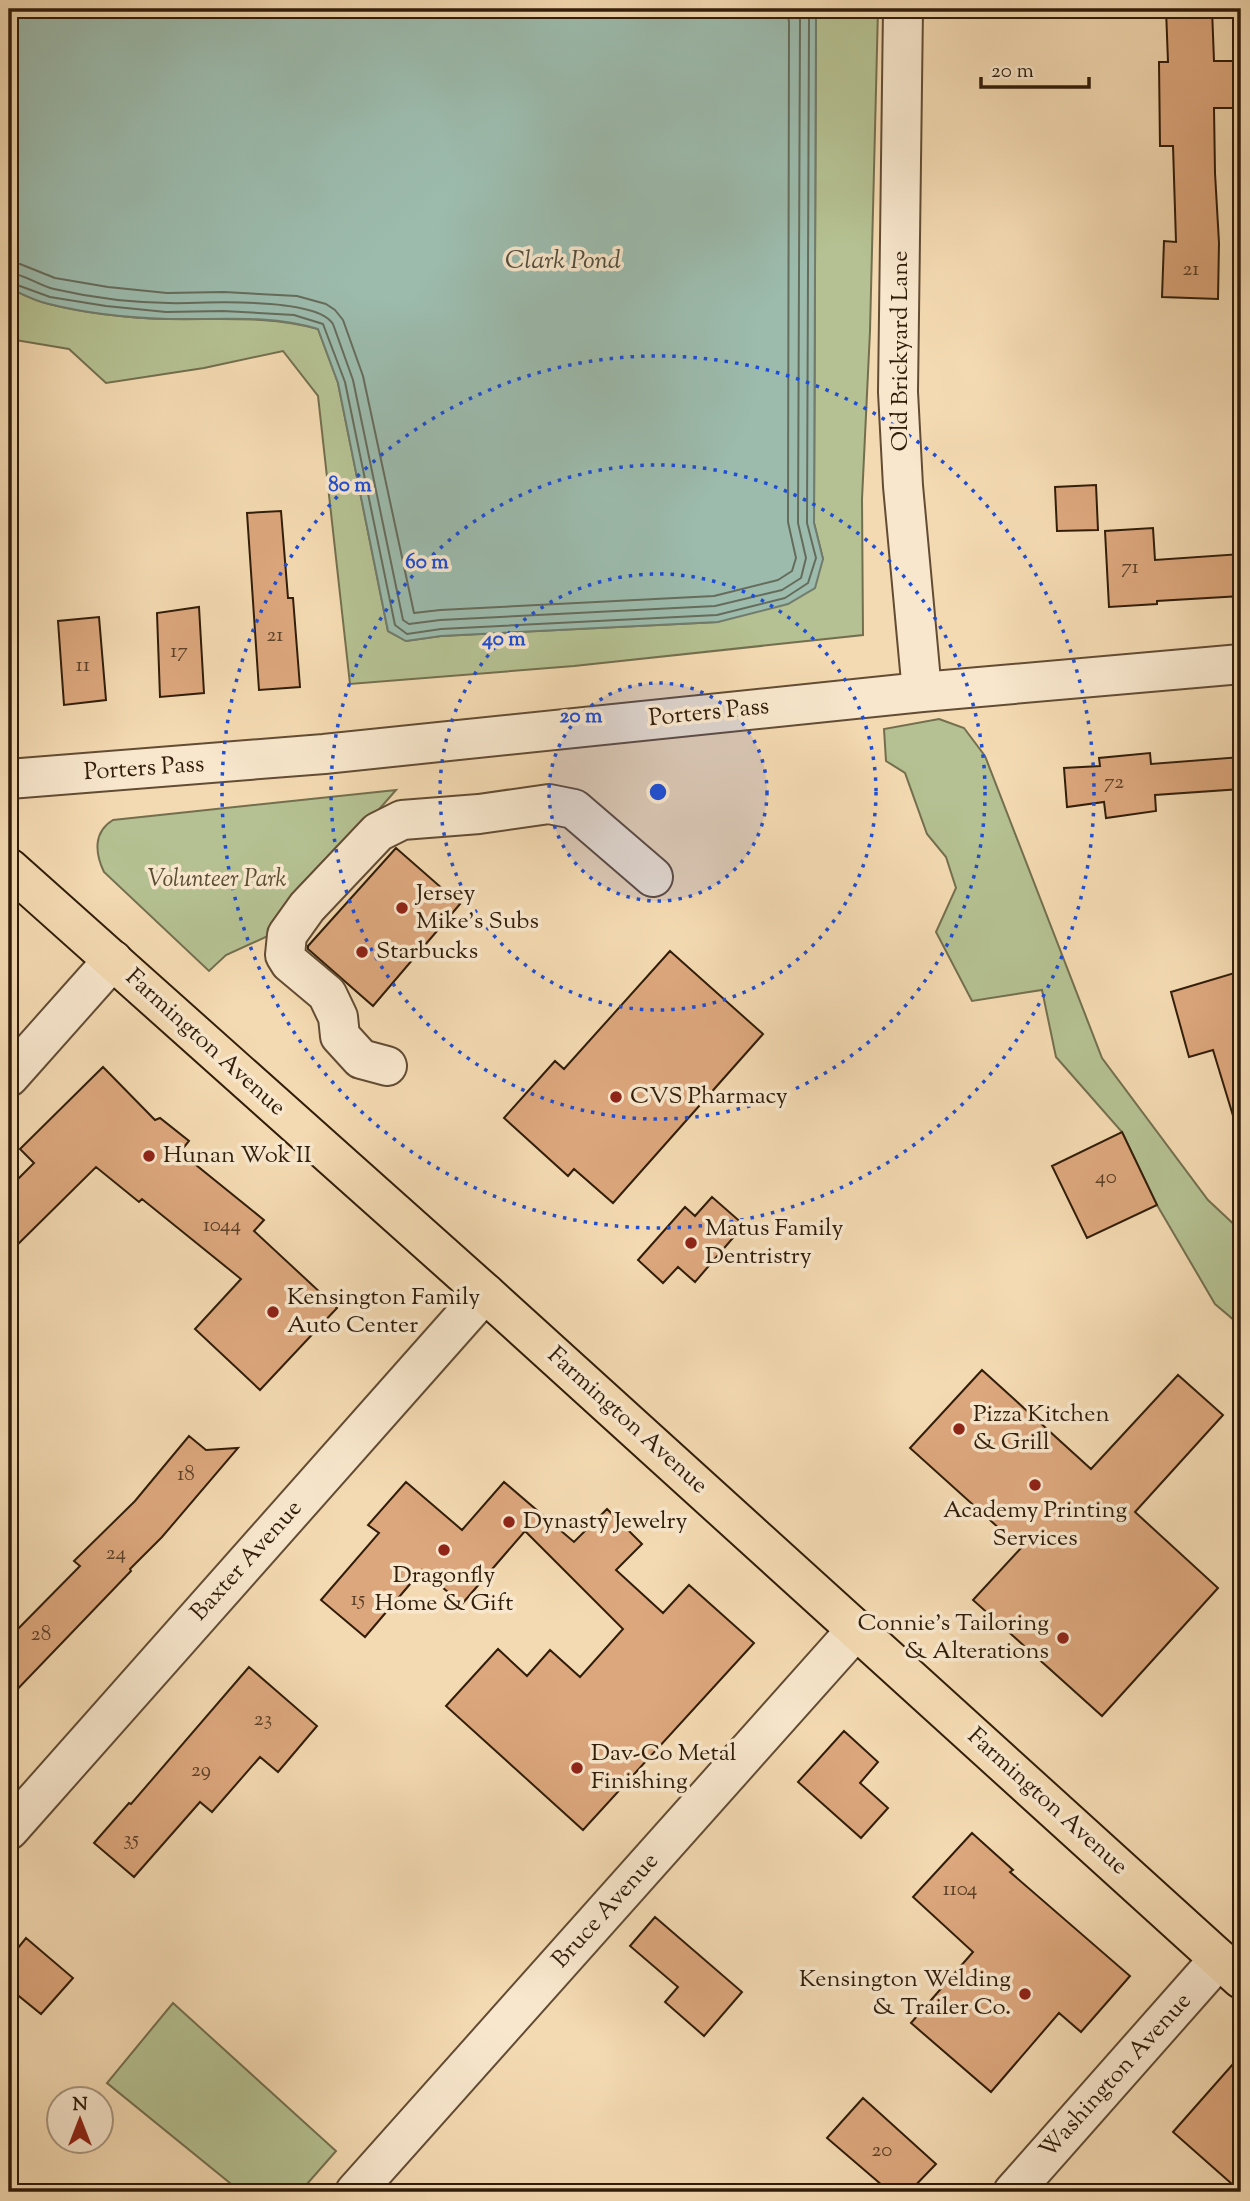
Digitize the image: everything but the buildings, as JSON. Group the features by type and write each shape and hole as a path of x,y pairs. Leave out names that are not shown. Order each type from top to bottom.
{"main road":[{"name":"Farmington Avenue","path":"9,868 485,1293 1230,1969"}],"street":[{"name":"Old Brickyard Lane","path":"903,9 898,392 903,486 922,692"},
{"name":"Porters Pass","path":"9,779 324,754 922,692 1241,664"},
{"path":"387,1066 361,1059 340,1035 338,1017 327,994 290,963 285,954 287,935 307,907 378,832 402,820 479,814 549,804 574,809 653,877"},
{"path":"9,1077 113,960"},
{"name":"Baxter Avenue","path":"9,1830 485,1293"},
{"name":"Bruce Avenue","path":"355,2192 857,1629"},
{"name":"Washington Avenue","path":"1013,2192 1230,1969"}],"green space":[{"path":"812,9 878,9 870,331 862,499 863,635 574,666 350,684 318,396 283,351 204,368 106,383 69,349 9,339 9,288 44,303 108,314 139,318 262,320 318,329 338,383 388,631 406,641 441,636 718,622 823,559 814,523 816,16"},
{"path":"939,719 964,728 985,756 1102,1058 1208,1200 1241,1231 1241,1326 1215,1304 1157,1205 1122,1132 1056,1057 1042,990 972,1001 936,932 956,888 946,857 927,834 905,773 886,761 884,729"},
{"name":"Volunteer Park","path":"396,790 268,936 226,955 209,971 104,872 99,858 99,837 113,820"},
{"path":"173,2003 336,2151 300,2192 241,2192 116,2090 116,2086 107,2083"}],"water":[{"name":"Clark Pond","path":"9,9 812,9 816,16 814,523 823,559 815,588 788,604 718,622 441,636 406,641 388,631 338,383 318,329 281,321 139,318 108,314 44,303 9,288"}],"place":[{"name":"Jersey Mike's Subs","path":"402,908"},
{"name":"Starbucks","path":"362,952"},
{"name":"CVS Pharmacy","path":"616,1097"},
{"name":"Hunan Wok II","path":"149,1156"},
{"name":"Matus Family Dentristry","path":"691,1243"},
{"name":"Kensington Family Auto Center","path":"273,1312"},
{"name":"Pizza Kitchen & Grill","path":"959,1429"},
{"name":"Academy Printing Services","path":"1035,1485"},
{"name":"Dynasty Jewelry","path":"509,1522"},
{"name":"Dragonfly Home & Gift","path":"444,1550"},
{"name":"Connie's Tailoring & Alterations","path":"1063,1638"},
{"name":"Dav-Co Metal Finishing","path":"577,1768"},
{"name":"Kensington Welding & Trailer Co.","path":"1025,1994"}]}
